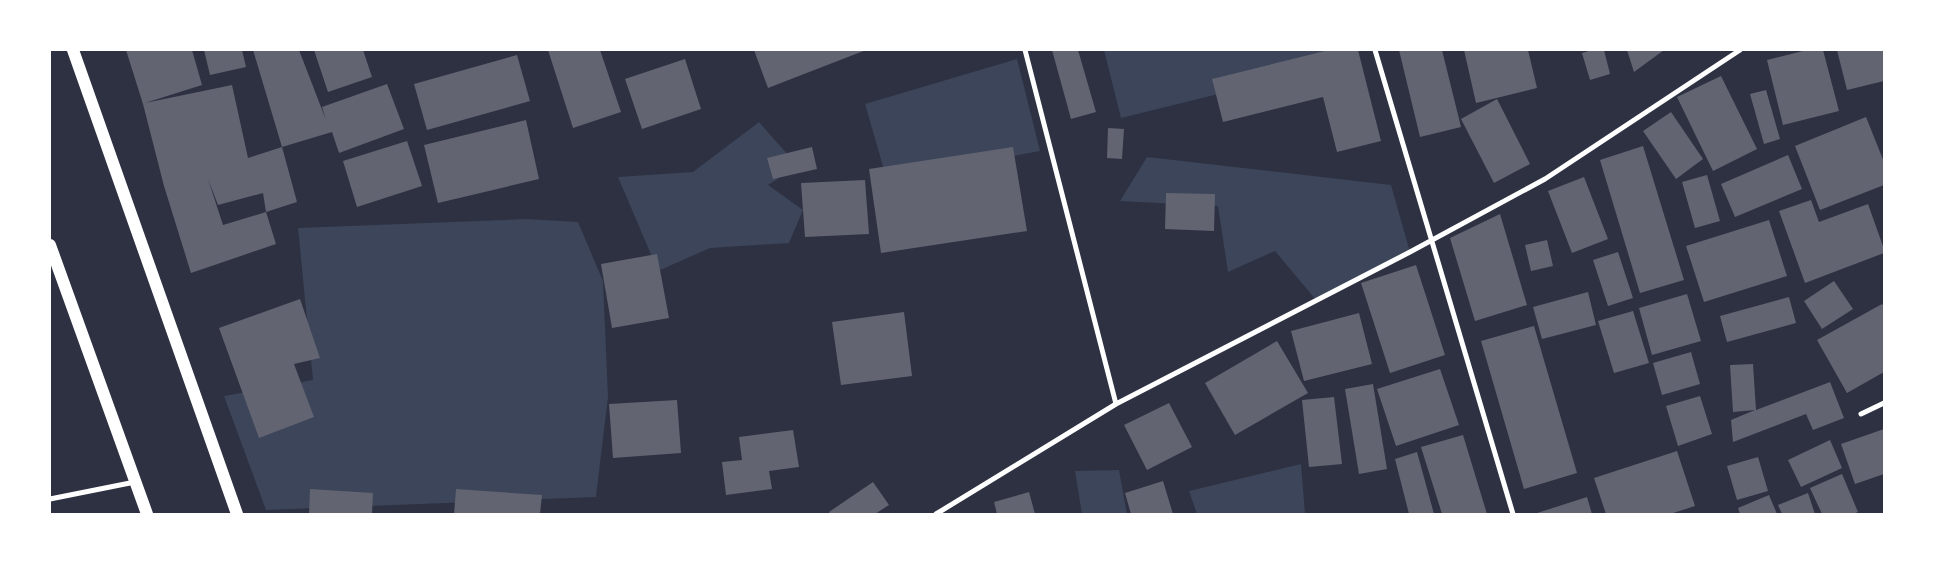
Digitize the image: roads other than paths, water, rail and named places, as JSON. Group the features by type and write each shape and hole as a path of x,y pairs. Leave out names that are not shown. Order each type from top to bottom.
{"main road":[{"path":"72,50 237,514"},
{"path":"50,245 147,514"}],"street":[{"path":"1025,50 1116,404"},
{"path":"1375,50 1513,514"},
{"path":"936,514 1116,404 1432,240 1545,179 1740,50"},
{"path":"1861,414 1884,402"},
{"path":"50,499 135,482"}]}
